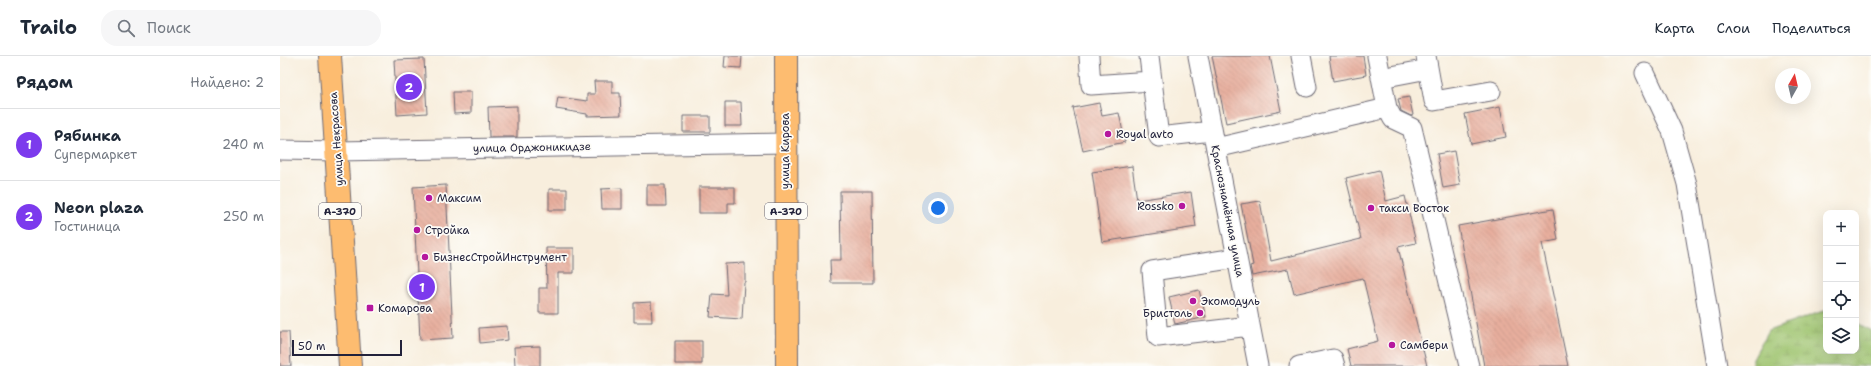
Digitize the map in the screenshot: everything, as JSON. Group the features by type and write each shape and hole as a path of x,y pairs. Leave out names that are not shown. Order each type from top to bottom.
{"highway":[{"name":"улица Некрасова","path":"330,56 350,366"},
{"name":"улица Кирова","path":"786,56 785,143 787,366"}],"street":[{"path":"1089,56 1091,85 1152,81"},
{"path":"1149,56 1159,138 1214,140 1387,108"},
{"name":"Краснознамённая улица","path":"1198,56 1258,366"},
{"path":"1301,56 1307,87"},
{"path":"1377,56 1380,78 1387,108 1393,119 1412,128 1469,366"},
{"path":"1380,78 1427,62 1434,101 1491,90"},
{"path":"1645,73 1672,131 1687,184 1717,366"},
{"name":"улица Орджоникидзе","path":"280,150 336,151 785,143"},
{"path":"1236,258 1152,271 1158,337 1250,326"},
{"path":"1299,366 1333,359 1335,366"}],"green space":[{"path":"1823,311 1823,354 1859,354 1859,324 1871,331 1871,366 1752,366 1752,360 1768,331"}],"building":[{"path":"725,56 742,56 741,68 724,67"},
{"path":"1212,56 1270,56 1281,111 1226,123"},
{"path":"1329,56 1363,56 1366,75 1333,81"},
{"path":"424,59 427,113 397,115 394,60"},
{"path":"594,81 612,81 612,93 620,93 621,115 587,116 587,114 556,109 558,97 587,101 587,94 595,94"},
{"path":"453,92 471,92 471,113 454,114"},
{"path":"1409,97 1413,115 1411,116 1401,111 1398,99"},
{"path":"725,102 741,102 742,126 725,126"},
{"path":"1099,103 1102,116 1119,113 1125,142 1083,151 1073,108"},
{"path":"517,106 517,137 489,137 488,107"},
{"path":"1500,107 1506,137 1471,144 1465,114"},
{"path":"683,116 710,116 710,132 683,132"},
{"path":"1454,151 1460,185 1443,188 1437,154"},
{"path":"1132,166 1137,200 1191,192 1196,227 1102,242 1092,172"},
{"path":"1379,170 1386,201 1405,196 1416,243 1398,247 1427,366 1351,366 1347,349 1378,341 1363,278 1294,294 1288,269 1252,276 1250,266 1253,265 1241,204 1260,201 1271,261 1361,239 1346,178"},
{"path":"446,185 453,338 420,340 413,187"},
{"path":"647,185 665,185 666,206 647,206"},
{"path":"699,187 735,187 735,203 728,203 728,213 699,213"},
{"path":"622,188 622,209 602,209 601,189"},
{"path":"549,189 567,189 567,210 549,210"},
{"path":"840,191 872,191 873,283 831,283 830,260 841,260"},
{"path":"1553,209 1558,240 1542,243 1568,366 1484,366 1458,226"},
{"path":"546,248 574,248 574,273 558,273 558,313 539,313 539,288 547,288"},
{"path":"745,263 742,319 710,317 712,294 727,295 725,264"},
{"path":"1199,290 1206,317 1175,324 1169,297"},
{"path":"651,302 652,322 634,322 634,303"},
{"path":"507,326 508,340 480,343 479,328"},
{"path":"280,332 289,332 291,366 280,366"},
{"path":"675,341 702,341 702,364 675,364"},
{"path":"540,346 540,366 515,366 514,347"}],"place":[{"name":"Neon plaza","path":"409,87"},
{"name":"Royal avto","path":"1108,134"},
{"name":"Максим","path":"429,198"},
{"name":"Rossko","path":"1182,206"},
{"name":"такси Восток","path":"1371,208"},
{"name":"Стройка","path":"417,230"},
{"name":"БизнесСтройИнструмент","path":"425,257"},
{"name":"Рябинка","path":"422,287"},
{"name":"Экомодуль","path":"1193,301"},
{"name":"Комарова","path":"370,308"},
{"name":"Бристоль","path":"1200,313"},
{"name":"Самбери","path":"1392,345"}]}
